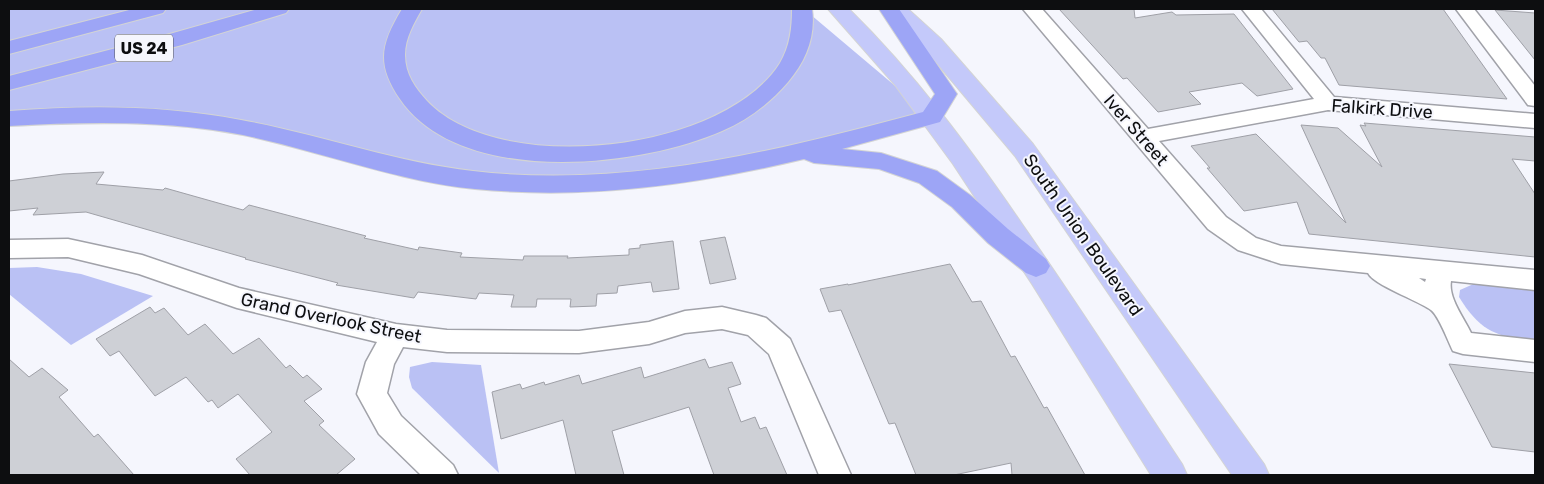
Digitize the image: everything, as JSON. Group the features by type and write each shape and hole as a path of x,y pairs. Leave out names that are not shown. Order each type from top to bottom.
{"highway":[{"name":"US 24","path":"9,48 156,9"},
{"name":"US 24","path":"9,83 174,40 279,9"},
{"path":"412,9 395,40 394,57 397,76 405,92 419,108 440,125 466,137 494,146 525,152 565,154 624,150 670,140 709,127 750,105 771,88 794,57 802,35 802,9"},
{"path":"9,119 93,114 154,115 212,122 418,170 475,180 555,185 645,180 744,164 932,117 946,94 899,11"},
{"path":"788,154 881,161 928,177 961,201 998,236 1036,266"}],"main road":[{"path":"838,9 900,76 956,148 1036,266 1170,475"},
{"name":"South Union Boulevard","path":"899,11 976,93 1024,150 1252,475"}],"street":[{"name":"Iver Street","path":"1032,9 1218,223 1247,244 1281,255 1535,280"},
{"path":"1251,9 1328,103"},
{"path":"1465,9 1535,100"},
{"name":"Falkirk Drive","path":"1141,136 1328,103 1535,121"},
{"name":"Grand Overlook Street","path":"9,249 68,248 142,265 237,298 396,335 447,341 579,342 650,333 684,322 722,318 756,326 780,347 836,475"},
{"path":"1365,264 1409,285 1442,304"},
{"path":"1441,271 1437,285 1442,304 1463,343 1535,351"},
{"path":"396,335 380,362 372,394 390,425 442,475"}],"shaded area":[{"path":"9,9 804,9 932,117 744,164 555,185 418,170 266,133 84,114 9,119"},
{"path":"37,267 81,274 153,296 71,345 9,294 9,268"},
{"path":"1478,282 1535,288 1535,341 1499,334 1482,325 1474,318 1459,297 1460,290"},
{"path":"432,362 481,365 499,473 412,388 409,377 410,367"}],"building":[{"path":"1059,9 1134,9 1135,18 1172,12 1176,15 1234,14 1293,89 1257,96 1242,83 1189,92 1201,104 1158,112 1127,78 1123,79"},
{"path":"1272,9 1443,9 1507,99 1339,85 1325,58 1321,58 1307,41 1299,42"},
{"path":"1495,10 1535,13 1535,60"},
{"path":"1364,123 1535,137 1535,161 1512,159 1535,194 1535,257 1309,234 1297,202 1244,211 1207,168 1210,168 1191,146 1256,134 1346,223 1301,125 1338,128 1382,167 1360,125 1366,126"},
{"path":"104,172 96,184 163,190 165,188 243,210 249,205 366,236 364,238 418,250 419,247 462,253 460,257 523,260 524,256 568,256 567,258 629,255 629,249 640,248 640,245 673,241 679,289 653,292 651,282 618,286 617,293 597,294 596,306 570,307 571,299 537,299 536,307 511,307 514,295 479,293 476,299 418,292 414,298 336,285 338,283 245,259 86,212 33,215 38,208 9,211 9,181 63,174"},
{"path":"725,237 736,279 710,284 700,241"},
{"path":"950,264 972,302 981,301 1011,357 1015,356 1044,408 1047,407 1085,475 1012,475 1011,463 954,475 916,475 895,423 889,424 841,310 829,312 820,289"},
{"path":"150,307 155,313 164,308 188,335 205,324 233,354 259,338 286,368 290,365 303,378 307,375 322,389 304,401 324,421 319,425 355,459 336,475 250,475 236,459 272,432 238,394 218,408 212,400 208,402 186,377 155,396 119,351 110,356 96,339"},
{"path":"9,359 29,377 42,368 68,390 59,397 94,437 98,434 134,475 9,475"},
{"path":"705,359 709,368 732,362 741,384 728,388 741,422 755,417 760,429 766,427 787,475 714,475 689,407 612,431 624,475 576,475 563,420 501,439 492,392 520,384 522,389 544,382 545,385 579,375 582,384 641,367 644,378"},
{"path":"1449,364 1535,373 1535,452 1492,447"}]}
